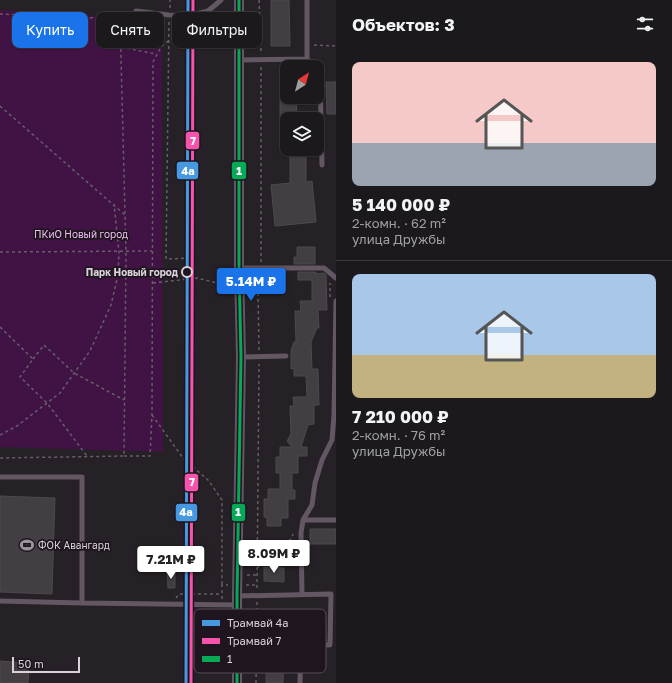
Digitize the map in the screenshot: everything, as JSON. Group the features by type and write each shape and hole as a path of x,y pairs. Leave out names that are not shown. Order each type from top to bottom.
{"street":[{"path":"237,609 241,357 239,268 239,0"}],"lane":[{"path":"136,11 169,16 188,16 208,11 221,0"},
{"path":"239,60 307,59 307,0"},
{"path":"321,104 322,165"},
{"path":"239,268 324,268 336,278"},
{"path":"302,594 301,533 303,520 312,506 315,483 322,460 332,440 334,415 336,300"},
{"path":"241,357 286,356"},
{"path":"0,477 82,477 82,603"},
{"path":"303,520 336,520"},
{"path":"0,600 82,603 222,604 257,595 331,594 333,645"},
{"path":"300,673 300,683"}],"path":[{"path":"170,0 166,259 191,258"},
{"path":"257,609 259,357 258,293 260,268 261,59 259,0"},
{"path":"0,14 96,18"},
{"path":"0,458 150,456 152,415 153,62 161,47 172,38"},
{"path":"307,45 336,46"},
{"path":"120,48 126,252 124,456"},
{"path":"125,48 156,54"},
{"path":"0,106 125,215"},
{"path":"0,435 17,426 60,393 90,351 111,305 118,275 119,252 114,204"},
{"path":"0,252 153,251"},
{"path":"330,273 330,296"},
{"path":"152,283 197,278 224,285"},
{"path":"245,289 258,293"},
{"path":"0,327 33,359"},
{"path":"87,457 47,403 20,377 44,345 74,373 125,401"},
{"path":"152,415 183,458 209,481 222,500 222,604"},
{"path":"223,520 227,521"},
{"path":"257,568 292,538 294,532"},
{"path":"247,561 257,562"},
{"path":"246,574 257,575"},
{"path":"222,585 233,585"},
{"path":"242,585 257,585"},
{"path":"256,673 256,683"}],"green space":[{"name":"ПКиО Новый город","path":"0,10 32,12 12,12 12,48 88,48 88,15 96,16 96,48 162,48 163,452 0,447"}],"building":[{"path":"271,0 289,0 290,46 271,46"},
{"path":"326,82 336,82 336,114 327,114"},
{"path":"280,104 296,104 297,112 280,112"},
{"path":"290,156 306,156 306,182 312,181 316,222 275,226 271,185 290,183"},
{"path":"297,247 315,247 315,264 294,264 294,257 297,257"},
{"path":"298,272 316,272 316,274 324,273 326,275 327,310 318,310 319,328 317,328 311,342 312,369 318,369 319,405 314,405 314,424 308,425 301,447 307,447 307,456 298,456 298,473 292,473 292,490 295,490 295,499 288,499 288,518 281,518 281,526 267,526 267,517 264,517 264,499 268,499 268,489 280,489 280,473 276,473 276,457 280,457 280,447 292,447 287,441 291,434 290,406 294,406 293,397 307,397 306,376 294,376 294,368 291,369 291,351 294,342 296,342 295,311 301,311 300,301 312,301 312,280 298,280"},
{"name":"ФОК Авангард","path":"0,496 55,498 52,594 0,592"},
{"path":"310,529 336,529 336,544 310,544"},
{"path":"264,567 284,568 284,582 264,581"},
{"path":"167,572 175,572 175,588 168,588"},
{"path":"0,661 29,663 28,683 0,683"},
{"path":"266,673 283,673 283,683 266,683"}],"tram line":[{"name":"4а","path":"186,683 188,0"},
{"name":"7","path":"191,683 193,0"}],"transit line":[{"name":"1","path":"237,609 241,357 239,268 239,0"},
{"name":"1","path":"237,673 237,683"}],"place":[{"name":"Парк Новый город","path":"187,272"},
{"name":"ФОК Авангард","path":"27,545"}]}
